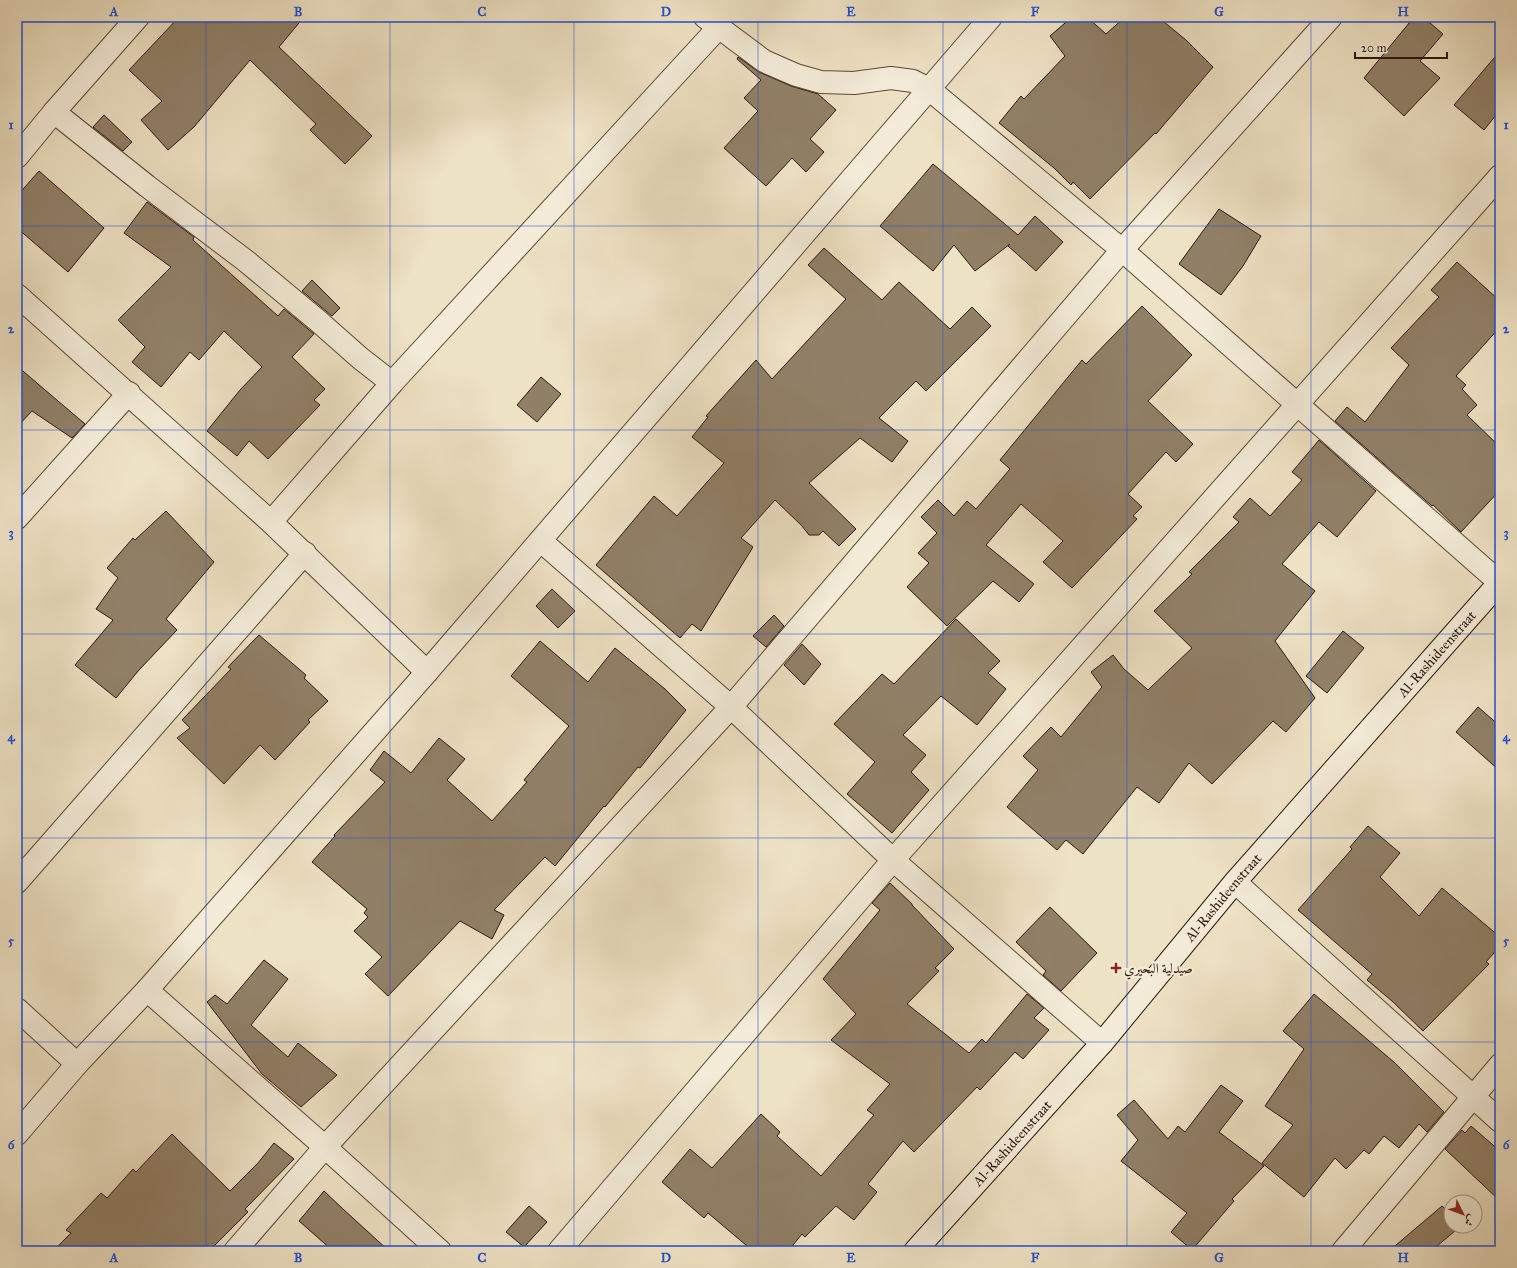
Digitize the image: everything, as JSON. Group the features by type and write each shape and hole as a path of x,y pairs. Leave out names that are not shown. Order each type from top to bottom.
{"street":[{"path":"17,157 54,112 138,17"},
{"path":"17,1134 77,1064 147,990 428,672 991,17"},
{"path":"235,1251 326,1147 731,707 1122,250 1331,17"},
{"path":"272,522 392,383 712,22 764,61 796,75 821,82 854,83 891,78 912,81 929,89 1122,250 1500,582"},
{"path":"54,112 147,186 246,261 360,358 392,383"},
{"path":"559,1251 893,860 1296,404 1500,176"},
{"path":"17,295 129,393 272,522 428,672"},
{"path":"17,518 129,393"},
{"path":"541,542 731,707 893,860 1102,1043"},
{"path":"17,882 304,553"},
{"name":"Al-Rashideenstraat","path":"915,1251 1102,1043 1235,882 1500,582"},
{"path":"1235,882 1500,1121"},
{"path":"147,990 326,1147 440,1251"},
{"path":"17,1009 77,1064"},
{"path":"1343,1251 1472,1096 1500,1065"}],"building":[{"path":"179,17 304,17 279,47 372,136 345,164 310,130 316,124 250,60 194,127 168,150 141,120 162,101 129,70"},
{"path":"1072,17 1087,17 1106,34 1125,17 1158,17 1186,40 1213,67 1156,134 1155,133 1090,199 1073,182 1071,185 1054,168 999,123 1021,96 1024,99 1065,56 1050,36"},
{"path":"1414,17 1423,17 1443,34 1420,61 1440,78 1404,116 1364,78"},
{"path":"1500,51 1500,110 1484,130 1454,105"},
{"path":"738,57 759,72 791,86 818,94 836,110 810,139 824,152 806,172 792,158 766,186 724,148 758,111 744,98 761,80 737,59"},
{"path":"104,115 132,142 123,151 93,127"},
{"path":"933,164 1018,235 1035,216 1063,242 1036,271 1008,246 1010,244 975,271 954,245 933,271 880,226"},
{"path":"39,171 104,228 68,272 17,228 17,196"},
{"path":"147,202 194,237 193,240 278,316 284,309 314,334 292,357 325,389 314,400 320,405 268,459 249,441 237,456 207,431 240,390 262,367 224,331 199,360 190,352 161,387 132,362 145,347 118,320 171,267 124,233"},
{"path":"1219,209 1261,236 1243,266 1221,295 1179,264"},
{"path":"824,248 882,300 899,282 950,329 972,307 991,326 926,391 916,381 879,418 908,441 892,462 860,438 809,483 856,529 839,546 823,531 819,535 809,535 802,526 775,500 741,538 753,547 701,631 692,624 680,638 596,565 654,496 677,516 724,463 692,437 708,417 706,416 756,360 772,379 846,299 808,265"},
{"path":"1457,262 1500,301 1500,327 1456,376 1466,385 1462,389 1477,405 1467,415 1500,447 1500,490 1461,532 1433,505 1432,506 1335,421 1347,407 1365,422 1409,365 1391,348 1439,297 1431,290"},
{"path":"312,280 340,308 332,316 302,291"},
{"path":"1142,306 1192,355 1148,401 1193,444 1176,462 1166,452 1128,494 1142,507 1133,516 1137,519 1072,588 1043,562 1063,541 1021,504 986,545 1034,584 1019,602 993,581 947,626 907,587 929,563 918,553 937,533 921,517 938,500 954,516 967,501 976,509 1010,469 1000,460 1082,360 1086,364"},
{"path":"17,366 85,424 72,438 32,411 17,427"},
{"path":"541,377 561,394 537,422 517,405"},
{"path":"1319,440 1376,491 1337,537 1319,522 1282,564 1315,591 1275,641 1315,698 1286,732 1273,721 1212,784 1189,763 1159,803 1137,787 1083,854 1066,840 1057,850 1007,807 1038,770 1023,756 1051,727 1061,737 1102,687 1091,672 1113,655 1124,669 1148,690 1192,648 1154,611 1192,574 1189,572 1239,522 1233,517 1250,498 1270,516 1302,480 1292,472"},
{"path":"166,511 214,562 166,619 177,630 139,670 116,698 75,665 113,620 96,609 118,578 107,568 133,538 135,540"},
{"path":"552,589 575,611 558,628 536,606"},
{"path":"774,615 784,626 766,647 753,636"},
{"path":"956,619 1000,661 988,673 1006,689 977,725 941,696 903,735 926,755 911,772 929,790 892,833 847,794 875,762 834,724 882,674 894,684"},
{"path":"1343,631 1364,648 1327,693 1306,676"},
{"path":"259,635 306,675 304,678 328,701 308,720 310,722 275,760 260,745 224,784 177,738 190,728 182,720 231,669 228,667"},
{"path":"540,641 588,682 615,648 665,689 686,710 640,768 638,767 605,807 604,806 555,866 545,857 494,910 504,915 492,939 460,921 388,996 365,974 382,957 354,931 368,917 364,913 367,909 312,862 335,836 334,835 385,782 370,770 384,751 411,773 439,738 465,759 447,780 492,821 527,782 524,780 569,726 511,676"},
{"path":"802,644 821,664 804,685 784,665"},
{"path":"1478,707 1500,726 1500,771 1456,732"},
{"path":"1368,826 1400,853 1380,877 1419,916 1442,888 1500,937 1500,946 1486,962 1489,964 1423,1031 1392,1001 1367,980 1372,974 1298,910 1352,849 1350,847"},
{"path":"890,883 954,949 935,968 939,971 907,1004 969,1053 982,1039 986,1043 1027,994 1044,1008 1034,1018 1049,1030 1023,1059 1015,1052 980,1090 977,1087 914,1152 903,1141 868,1184 877,1192 854,1220 836,1206 805,1237 802,1234 788,1251 753,1251 708,1213 704,1218 662,1182 690,1149 712,1168 761,1114 780,1132 777,1136 821,1176 874,1115 867,1110 890,1084 831,1040 856,1014 823,979 880,910 872,903"},
{"path":"1050,907 1097,953 1061,991 1043,975 1046,971 1016,942"},
{"path":"264,960 288,979 251,1025 288,1057 298,1043 337,1075 301,1107 262,1074 207,1002 215,995 227,1004"},
{"path":"1314,994 1395,1063 1444,1112 1427,1132 1419,1124 1399,1148 1384,1136 1369,1154 1364,1150 1346,1169 1335,1158 1304,1197 1262,1163 1293,1125 1265,1106 1304,1049 1283,1031"},
{"path":"1221,1085 1243,1101 1219,1132 1264,1166 1232,1199 1234,1201 1192,1250 1171,1232 1187,1213 1121,1161 1138,1140 1117,1115 1134,1100 1168,1139 1178,1126 1185,1132"},
{"path":"1471,1126 1500,1151 1500,1201 1445,1149 1462,1130 1465,1133"},
{"path":"172,1134 230,1191 258,1163 274,1143 294,1159 245,1209 248,1212 209,1251 53,1251 71,1233 66,1230 101,1193 107,1198 133,1169 136,1172"},
{"path":"324,1191 389,1251 333,1251 299,1221"},
{"path":"529,1206 547,1222 524,1247 506,1232"},
{"path":"1442,1206 1443,1207 1443,1234 1451,1234 1431,1251 1389,1251"}],"place":[{"name":"صيدلية البحيري","path":"1116,968"}]}
